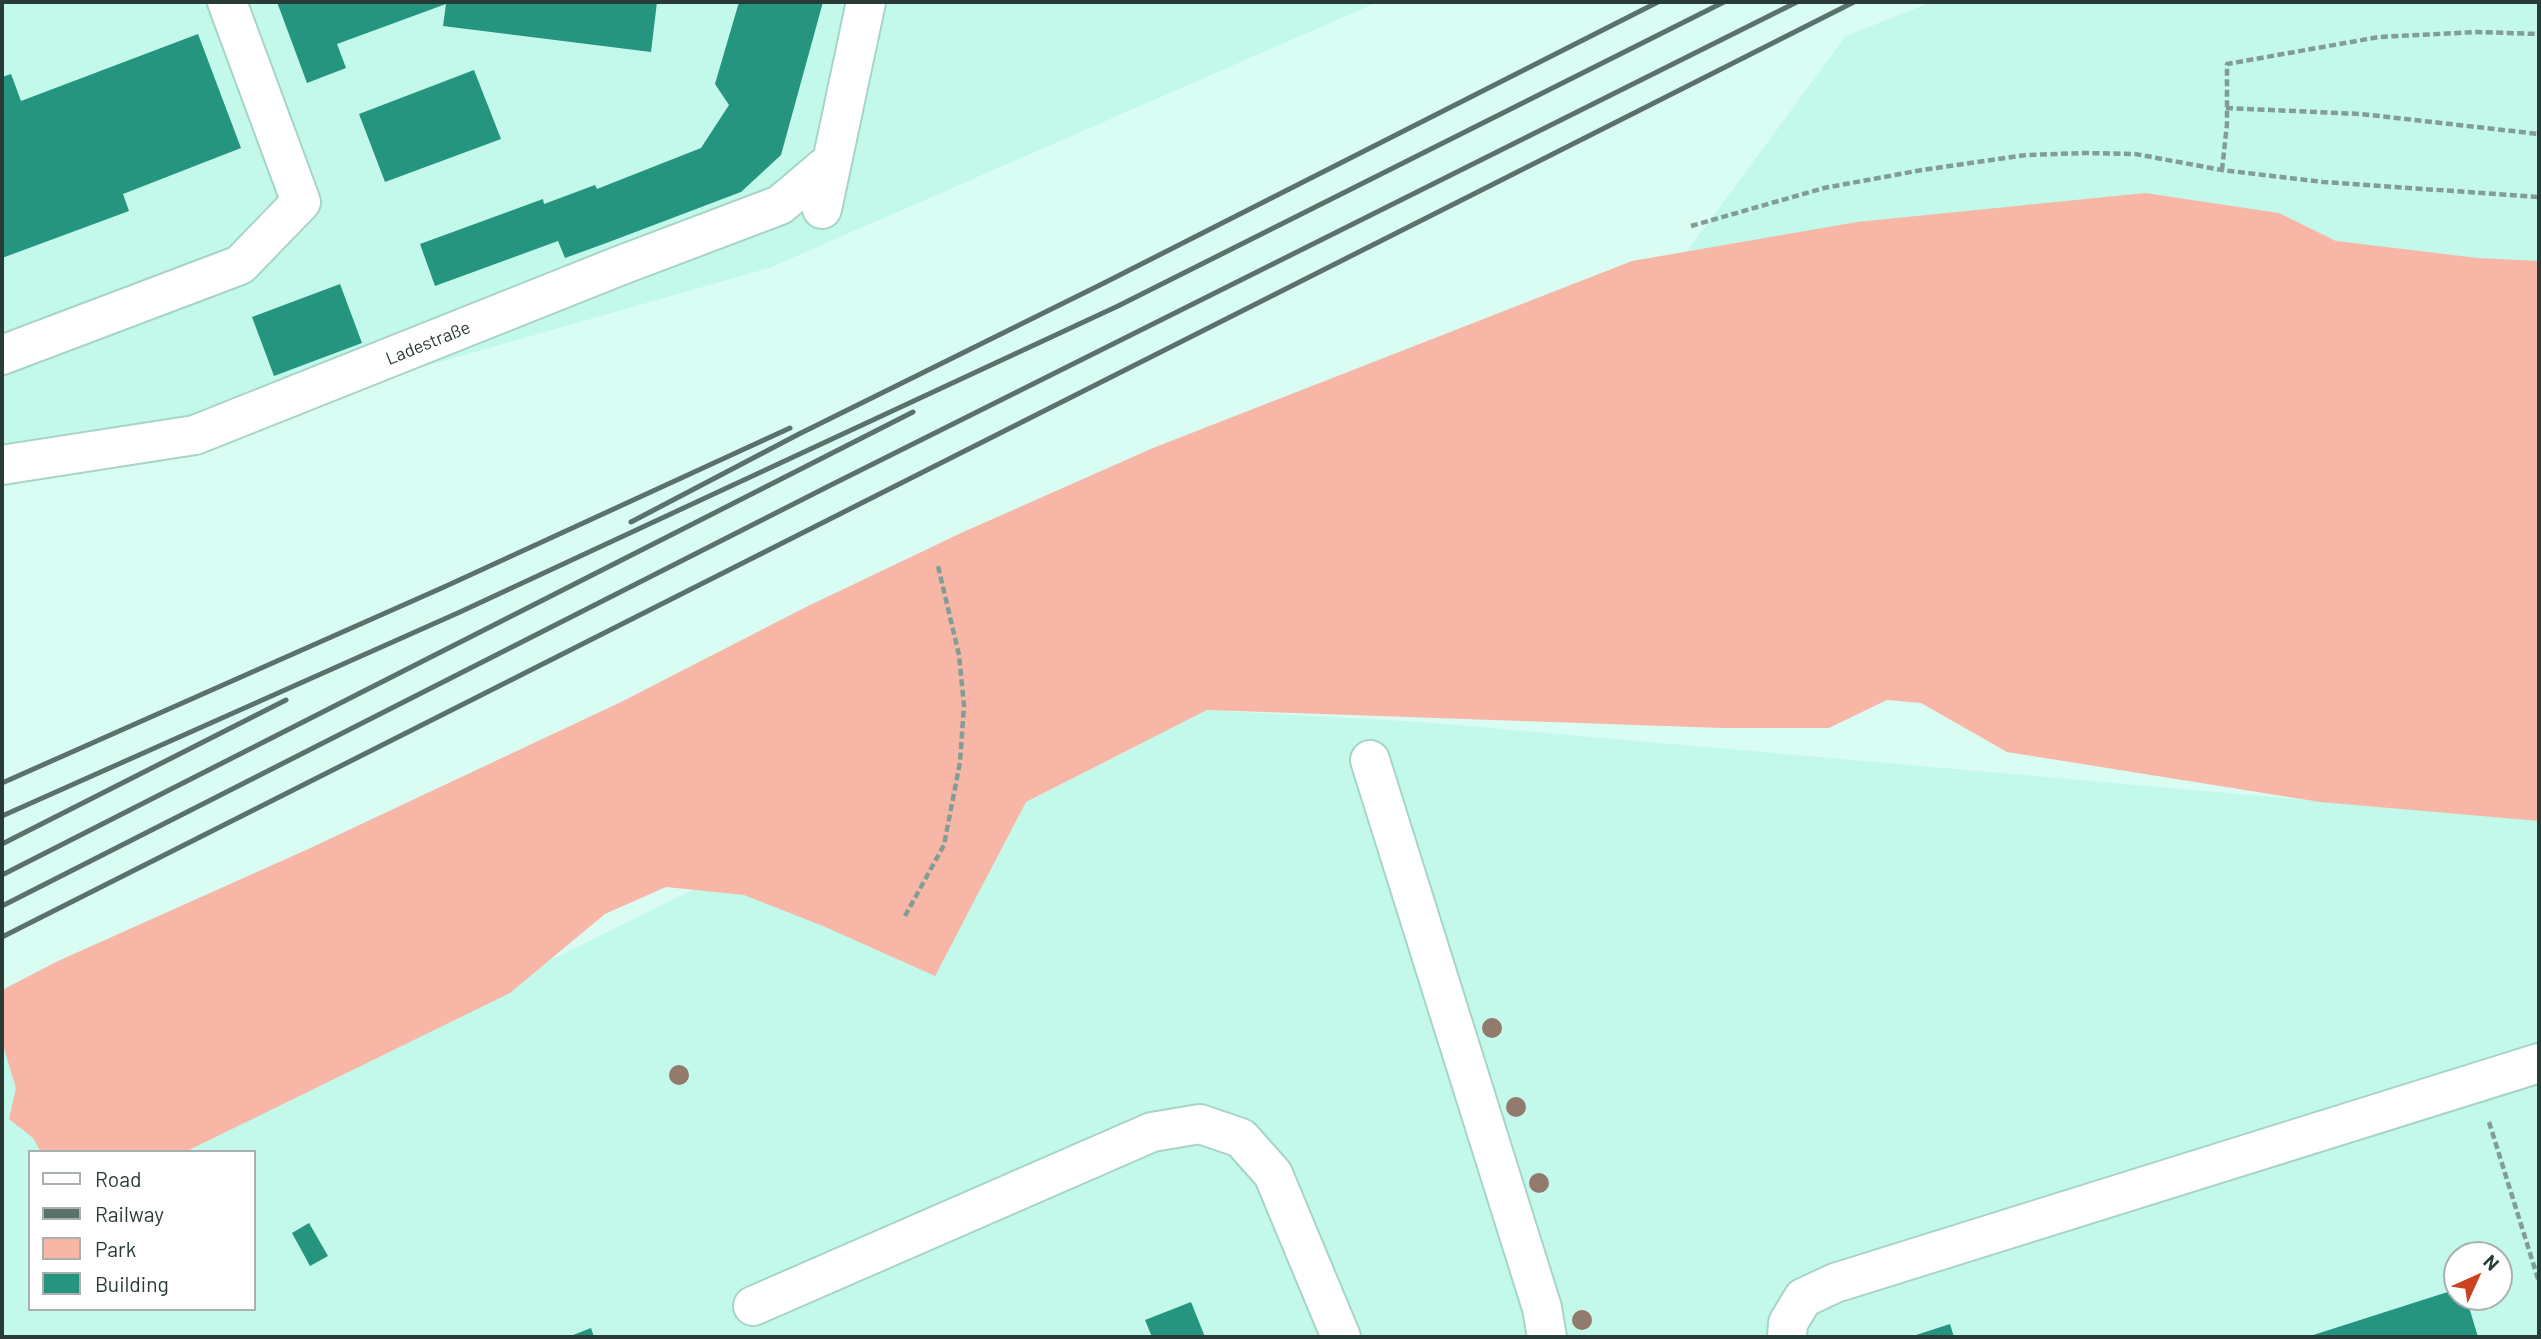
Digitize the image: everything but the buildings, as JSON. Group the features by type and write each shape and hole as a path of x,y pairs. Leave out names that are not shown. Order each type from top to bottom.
{"street":[{"path":"2,355 240,265 301,202 228,2"},
{"path":"822,209 866,2"},
{"name":"Ladestraße","path":"2,465 195,435 780,205 832,161"},
{"path":"1370,760 1542,1308 1547,1337"},
{"path":"1787,1337 1788,1323 1803,1298 1835,1283 2539,1063"},
{"path":"753,1306 1152,1132 1200,1124 1241,1138 1273,1174 1340,1337"}],"path":[{"path":"2222,170 2227,64 2379,37 2477,32 2539,34"},
{"path":"2227,108 2361,114 2539,134"},
{"path":"1691,226 1824,188 2026,155 2135,154 2222,170 2323,182 2539,197"},
{"path":"905,916 944,845 960,762 964,706 959,655 938,566"},
{"path":"2477,1083 2539,1282"}],"shaded area":[{"path":"2,2 1378,2 769,268 2,487"},
{"path":"1932,2 2539,2 2539,1337 2,1337 2,990 175,1146 888,793 1026,802 1207,710 1422,722 2522,819 1631,327 1846,36"}],"green space":[{"path":"2145,193 2279,213 2336,241 2478,258 2539,261 2539,821 2320,802 2007,752 1921,703 1887,700 1829,728 1722,728 1207,710 1026,802 935,976 823,926 744,895 666,887 605,914 510,993 189,1150 40,1150 33,1138 9,1119 16,1088 2,1042 2,990 58,961 306,850 621,702 806,607 961,533 1153,448 1632,261 1857,222"}],"railway":[{"path":"631,522 799,434 1104,283 1658,2"},
{"path":"2,816 460,612 1118,306 1724,2"},
{"path":"2,906 827,487 1797,2"},
{"path":"2,937 1854,2"},
{"path":"2,875 913,412"},
{"path":"2,783 444,587 790,428"},
{"path":"2,844 286,700"}]}
